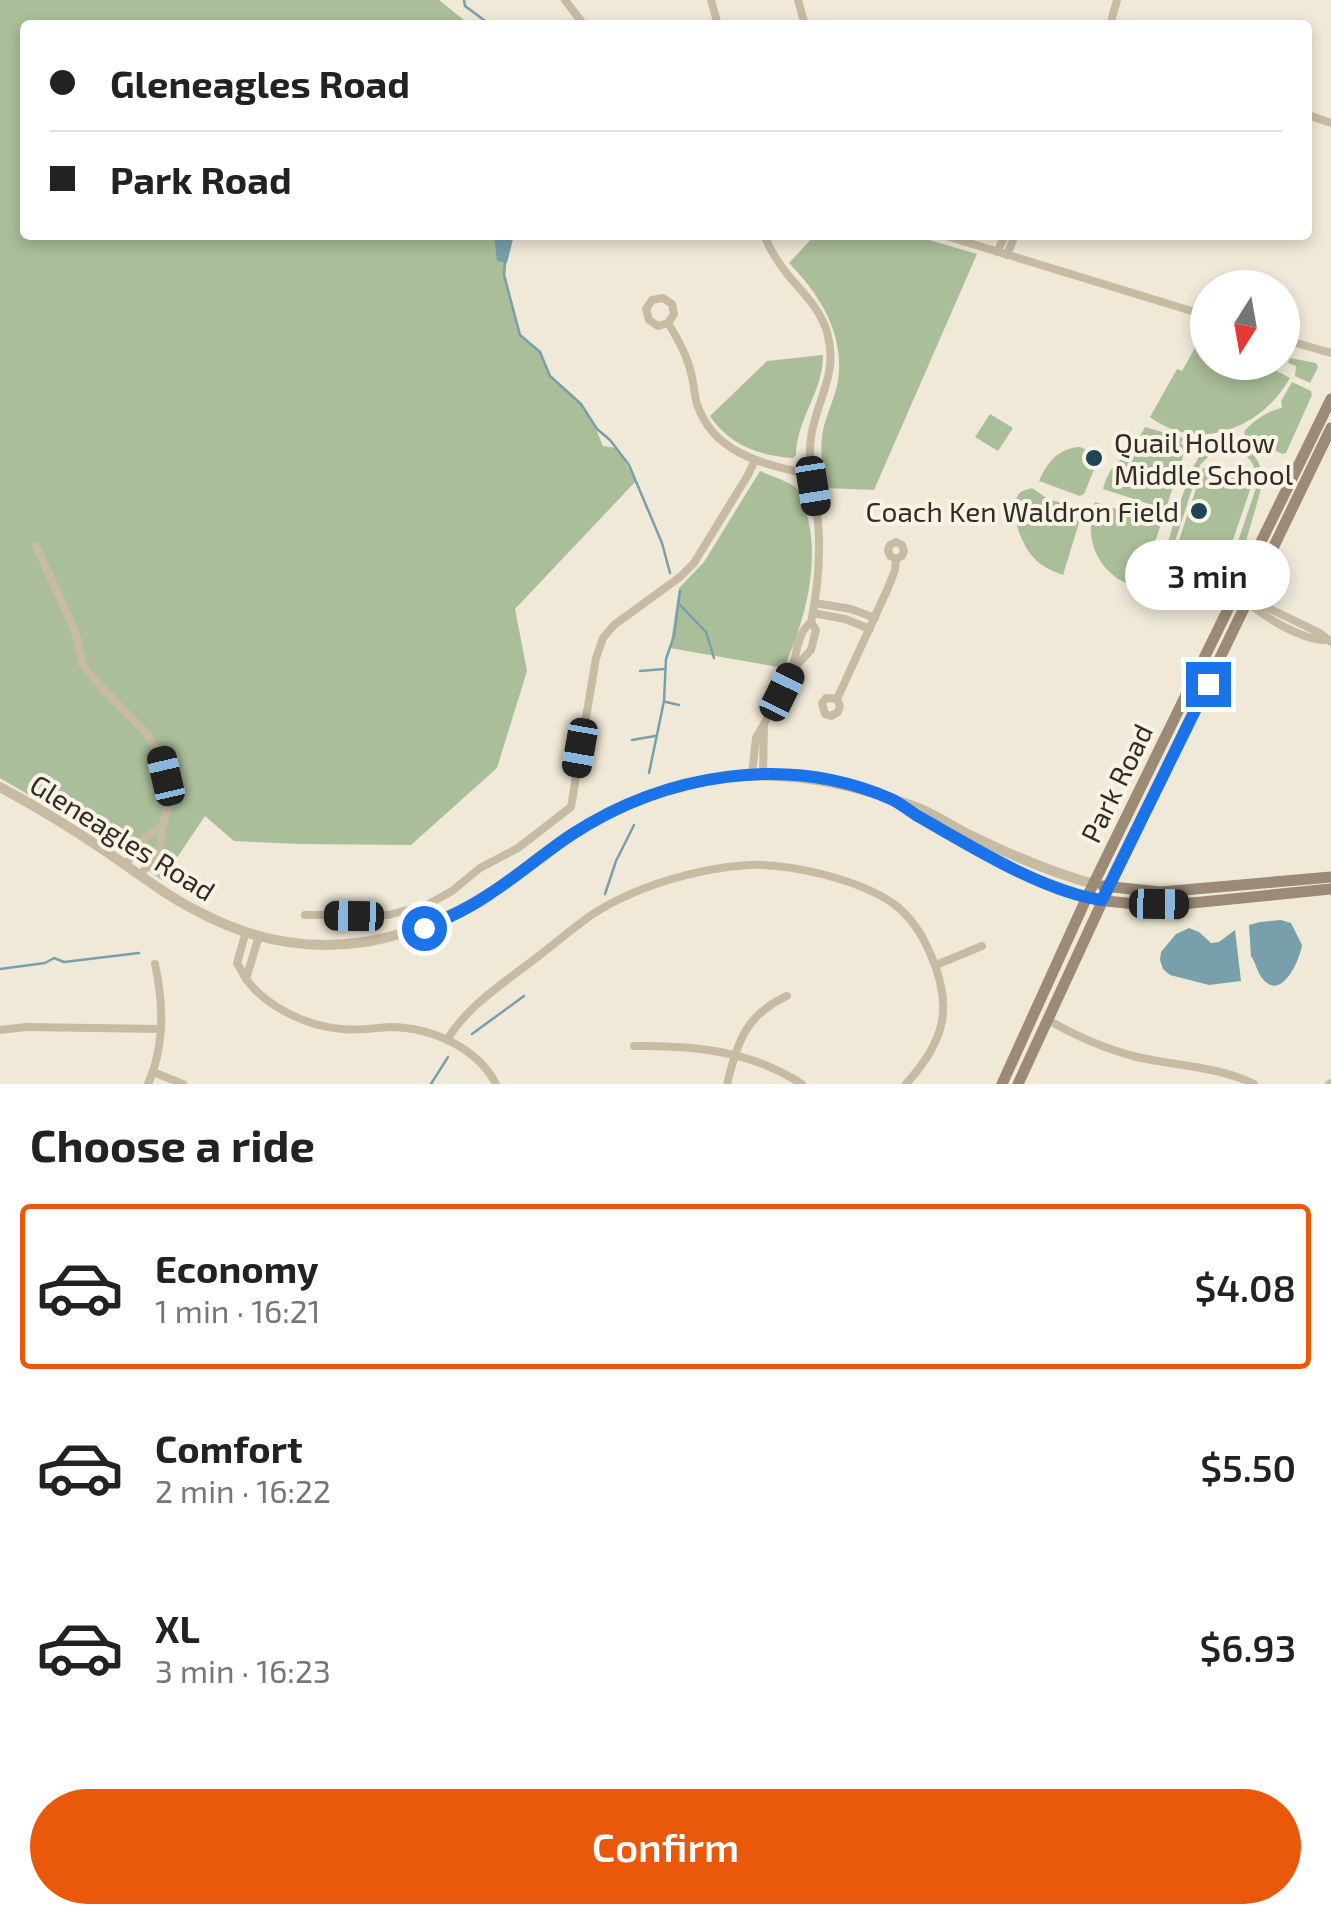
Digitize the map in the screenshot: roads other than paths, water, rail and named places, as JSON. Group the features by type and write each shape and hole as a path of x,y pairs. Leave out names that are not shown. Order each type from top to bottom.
{"main road":[{"name":"Park Road","path":"1018,1084 1331,399"},
{"name":"Park Road","path":"1002,1084 1094,884 1331,428"},
{"path":"1094,884 1161,892 1331,877"},
{"path":"1088,897 1182,904 1331,889"}],"street":[{"path":"565,0 580,20"},
{"path":"757,775 764,724 793,669 811,650 816,630 812,618 820,538 810,475 812,432 829,378 831,355 819,313 786,272 767,240"},
{"path":"959,240 1190,310"},
{"path":"1002,253 1004,240"},
{"path":"1002,253 1011,240"},
{"path":"668,323 684,351 706,424 722,443 755,460 810,475"},
{"path":"1300,344 1331,353"},
{"path":"305,915 388,915 427,905 480,868 518,848 572,807 596,658 603,638 614,625 694,563 755,460"},
{"path":"36,546 75,631 90,676 146,732 160,754 171,798 161,842 142,875"},
{"path":"837,699 875,618 896,559"},
{"path":"1242,599 1276,622 1316,640 1329,641"},
{"path":"815,602 875,618"},
{"path":"812,618 845,618 870,629"},
{"name":"Gleneagles Road","path":"0,786 214,920 259,936 298,943 350,944 424,928 470,907 570,836 611,812 696,782 757,775 834,782 916,806 1007,853 1094,884"},
{"name":"Gleneagles Road","path":"896,801 1006,865 1088,897"},
{"path":"126,864 145,837 162,828"},
{"path":"447,1040 467,1012 598,912 651,886 722,868 786,866 825,875 878,895 912,920 926,942 944,993 942,1025 927,1059 906,1084"},
{"path":"246,932 238,963 262,996 315,1024 346,1030 400,1028 447,1040 472,1056 496,1084"},
{"path":"246,979 259,936"},
{"path":"936,965 982,946"},
{"path":"148,1084 159,1052 161,1029 162,1006 155,964"},
{"path":"727,1084 744,1031 766,1007 787,996"},
{"path":"1048,1020 1116,1051 1221,1072 1254,1084"},
{"path":"0,1030 26,1026 161,1029"},
{"path":"634,1046 690,1046 736,1055 802,1084"},
{"path":"153,1072 183,1084"}],"water":[{"path":"495,240 513,240 507,263 497,261"},
{"path":"1281,920 1291,923 1302,945 1293,969 1276,986 1262,978 1251,956 1249,925"},
{"path":"1189,928 1211,943 1235,930 1241,981 1209,985 1170,975 1163,969 1161,952 1176,934"}],"waterway":[{"path":"464,0 465,6 484,20"},
{"path":"505,263 504,275 520,335 540,352 550,376 581,404 629,465 662,543 670,573"},
{"path":"649,773 680,591"},
{"path":"680,605 706,632 714,658"},
{"path":"640,671 664,669"},
{"path":"666,702 679,705"},
{"path":"632,740 655,736"},
{"path":"605,894 634,825"},
{"path":"0,969 45,963 54,958 64,962 139,953"},
{"path":"472,1034 524,996"},
{"path":"431,1084 448,1057"}],"place":[{"name":"Quail Hollow Middle School","path":"1094,458"},
{"name":"Coach Ken Waldron Field","path":"1199,511"}]}
